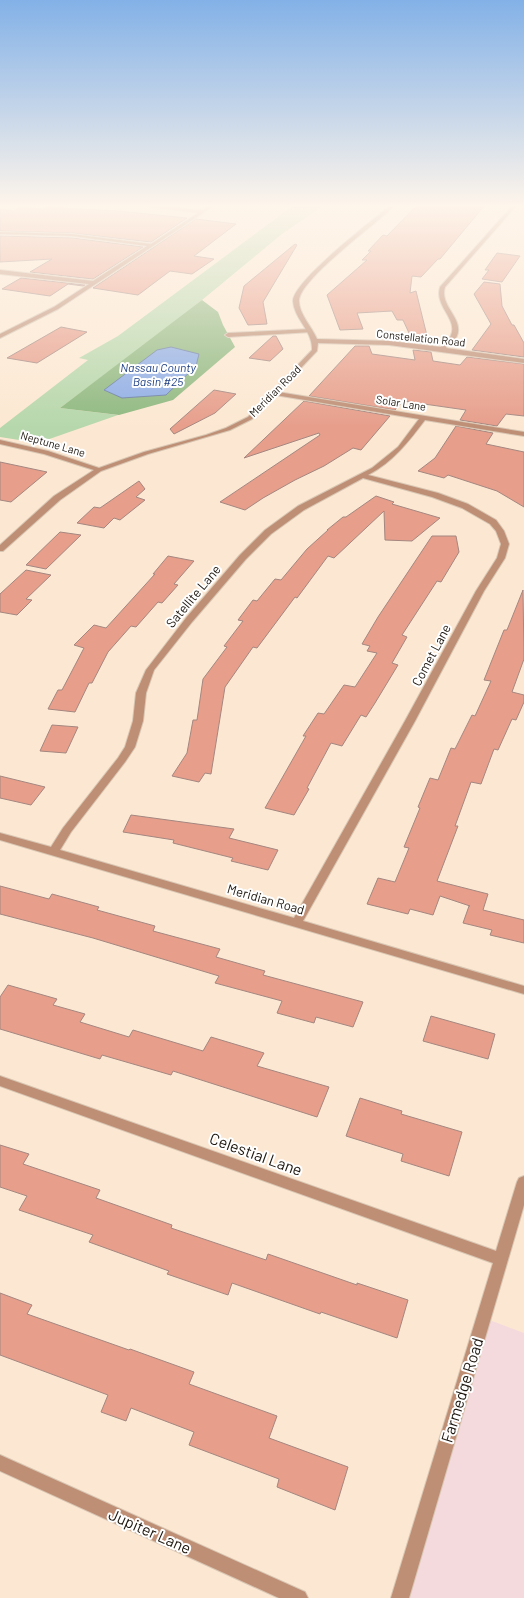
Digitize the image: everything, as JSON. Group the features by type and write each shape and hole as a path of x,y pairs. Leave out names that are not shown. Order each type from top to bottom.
{"street":[{"path":"64,280 93,283"},
{"path":"0,336 38,318 98,280"},
{"path":"308,280 301,287 296,296 296,306 316,341"},
{"path":"442,349 454,336 455,325 442,302 441,290 449,280"},
{"name":"Constellation Road","path":"316,341 389,343 524,361"},
{"name":"Meridian Road","path":"0,549 57,498 99,470 146,453 228,429 250,418 315,350 316,341"},
{"name":"Solar Lane","path":"274,393 524,434"},
{"name":"Satellite Lane","path":"53,852 67,830 130,747 138,721 141,693 150,670 189,620 243,557 268,532 301,508 374,469 400,448 424,417"},
{"name":"Neptune Lane","path":"0,442 46,452 99,470"},
{"name":"Comet Lane","path":"297,922 410,721 480,591 501,558 505,544 500,531 493,522 465,506 435,495 361,475"},
{"name":"Meridian Road","path":"0,836 297,922 524,990"},
{"name":"Celestial Lane","path":"0,1081 501,1259"},
{"name":"Farmedge Road","path":"400,1598 524,1182"},
{"name":"Jupiter Lane","path":"1,1467 299,1598"}],"lane":[{"path":"228,335 310,331"}],"shaded area":[{"path":"487,1319 524,1333 524,1598 406,1598"}],"green space":[{"path":"194,280 227,280 179,319 60,408 118,415 38,443 0,437 0,428 88,360 79,358 118,336"},
{"path":"202,300 218,312 235,347 173,400 119,415 60,408"}],"water":[{"name":"Nassau County Basin #25","path":"171,347 199,354 196,366 166,395 122,398 104,390 157,350"}],"building":[{"path":"18,280 35,280 85,285 68,284 50,296 2,289"},
{"path":"106,280 159,280 138,295 93,288"},
{"path":"252,280 276,280 263,302 267,324 248,325 239,308 244,286"},
{"path":"345,280 412,280 410,293 416,291 429,344 411,342 403,320 397,320 392,311 357,313 363,329 340,330 327,295"},
{"path":"486,280 504,280 502,282"},
{"path":"484,282 500,284 502,306 524,343 524,357 472,350 491,324 474,294"},
{"path":"61,327 87,332 37,363 7,358"},
{"path":"273,336 276,336 283,349 270,361 249,358"},
{"path":"355,346 369,346 372,354 415,360 413,350 431,352 433,361 460,365 467,357 524,364 524,416 506,414 497,426 460,420 466,410 403,401 395,410 309,396"},
{"path":"214,390 236,394 215,413 174,434 170,429"},
{"path":"304,401 390,416 361,450 353,448 324,466 263,498 245,510 220,502 320,435 319,433 244,458"},
{"path":"456,426 493,433 486,444 524,452 524,507 497,491 448,475 444,478 418,471 435,458"},
{"path":"0,462 47,472 11,502 0,500"},
{"path":"139,481 145,489 136,497 145,500 120,520 114,518 104,528 77,523 94,507 100,508"},
{"path":"376,496 394,502 392,504 440,518 412,541 385,540 384,511 334,558 328,556 257,648 253,647 225,687 211,774 205,773 199,782 172,776 187,753 193,720 197,720 203,679 227,647 224,646 243,621 238,620 253,600 257,601 275,579 281,580 307,549 327,530 343,517 346,517"},
{"path":"60,532 81,535 46,569 26,565"},
{"path":"432,536 456,536 459,552 441,582 437,581 402,635 407,637 392,663 398,665 375,703 366,717 361,715 342,746 331,743 307,788 309,789 294,815 265,808 306,736 303,736 318,713 324,714 344,685 355,687 377,653 367,651 370,646 362,644 378,617"},
{"path":"168,556 194,561 174,584 178,585 162,603 158,602 136,627 131,626 108,652 92,683 89,683 75,712 48,709 58,690 62,690 84,648 74,645 94,625 106,628 155,574 153,574"},
{"path":"26,570 51,575 26,599 32,600 17,615 0,612 0,594"},
{"path":"523,590 524,659 512,692 524,695 524,702 516,720 512,719 498,750 494,749 481,784 471,782 455,826 458,826 437,881 488,894 483,910 524,920 524,943 490,935 492,930 463,923 470,906 440,896 433,915 410,909 408,914 367,904 378,878 395,882 409,848 404,847 420,808 418,807 430,778 438,780 451,748 455,749 472,715 475,716 491,681 484,680 504,630 507,630"},
{"path":"52,725 78,727 66,753 40,751"},
{"path":"0,776 45,787 31,805 0,798"},
{"path":"131,815 234,829 229,838 278,850 268,870 231,861 233,858 173,843 174,840 123,832"},
{"path":"0,886 49,899 52,894 99,907 97,910 155,926 153,931 220,949 216,957 265,971 263,975 363,1002 353,1027 316,1017 314,1023 277,1013 282,1001 215,983 219,976 93,938 0,914"},
{"path":"8,985 57,999 53,1005 85,1014 80,1022 129,1037 133,1030 203,1051 211,1037 264,1053 257,1066 329,1087 317,1117 173,1071 171,1075 102,1055 100,1059 0,1029 0,997"},
{"path":"431,1016 495,1034 488,1059 423,1041"},
{"path":"360,1098 402,1111 401,1114 462,1132 449,1176 401,1161 403,1154 346,1136"},
{"path":"0,1145 29,1154 23,1164 100,1190 96,1198 172,1225 171,1228 266,1260 268,1254 357,1285 357,1283 408,1300 397,1338 321,1312 320,1314 232,1283 228,1295 167,1274 169,1271 89,1242 93,1235 19,1210 27,1196 0,1187"},
{"path":"0,1293 32,1305 27,1314 194,1372 189,1384 277,1416 269,1438 348,1467 335,1510 277,1487 279,1479 189,1445 194,1432 131,1408 126,1421 101,1412 108,1395 0,1355"}]}
